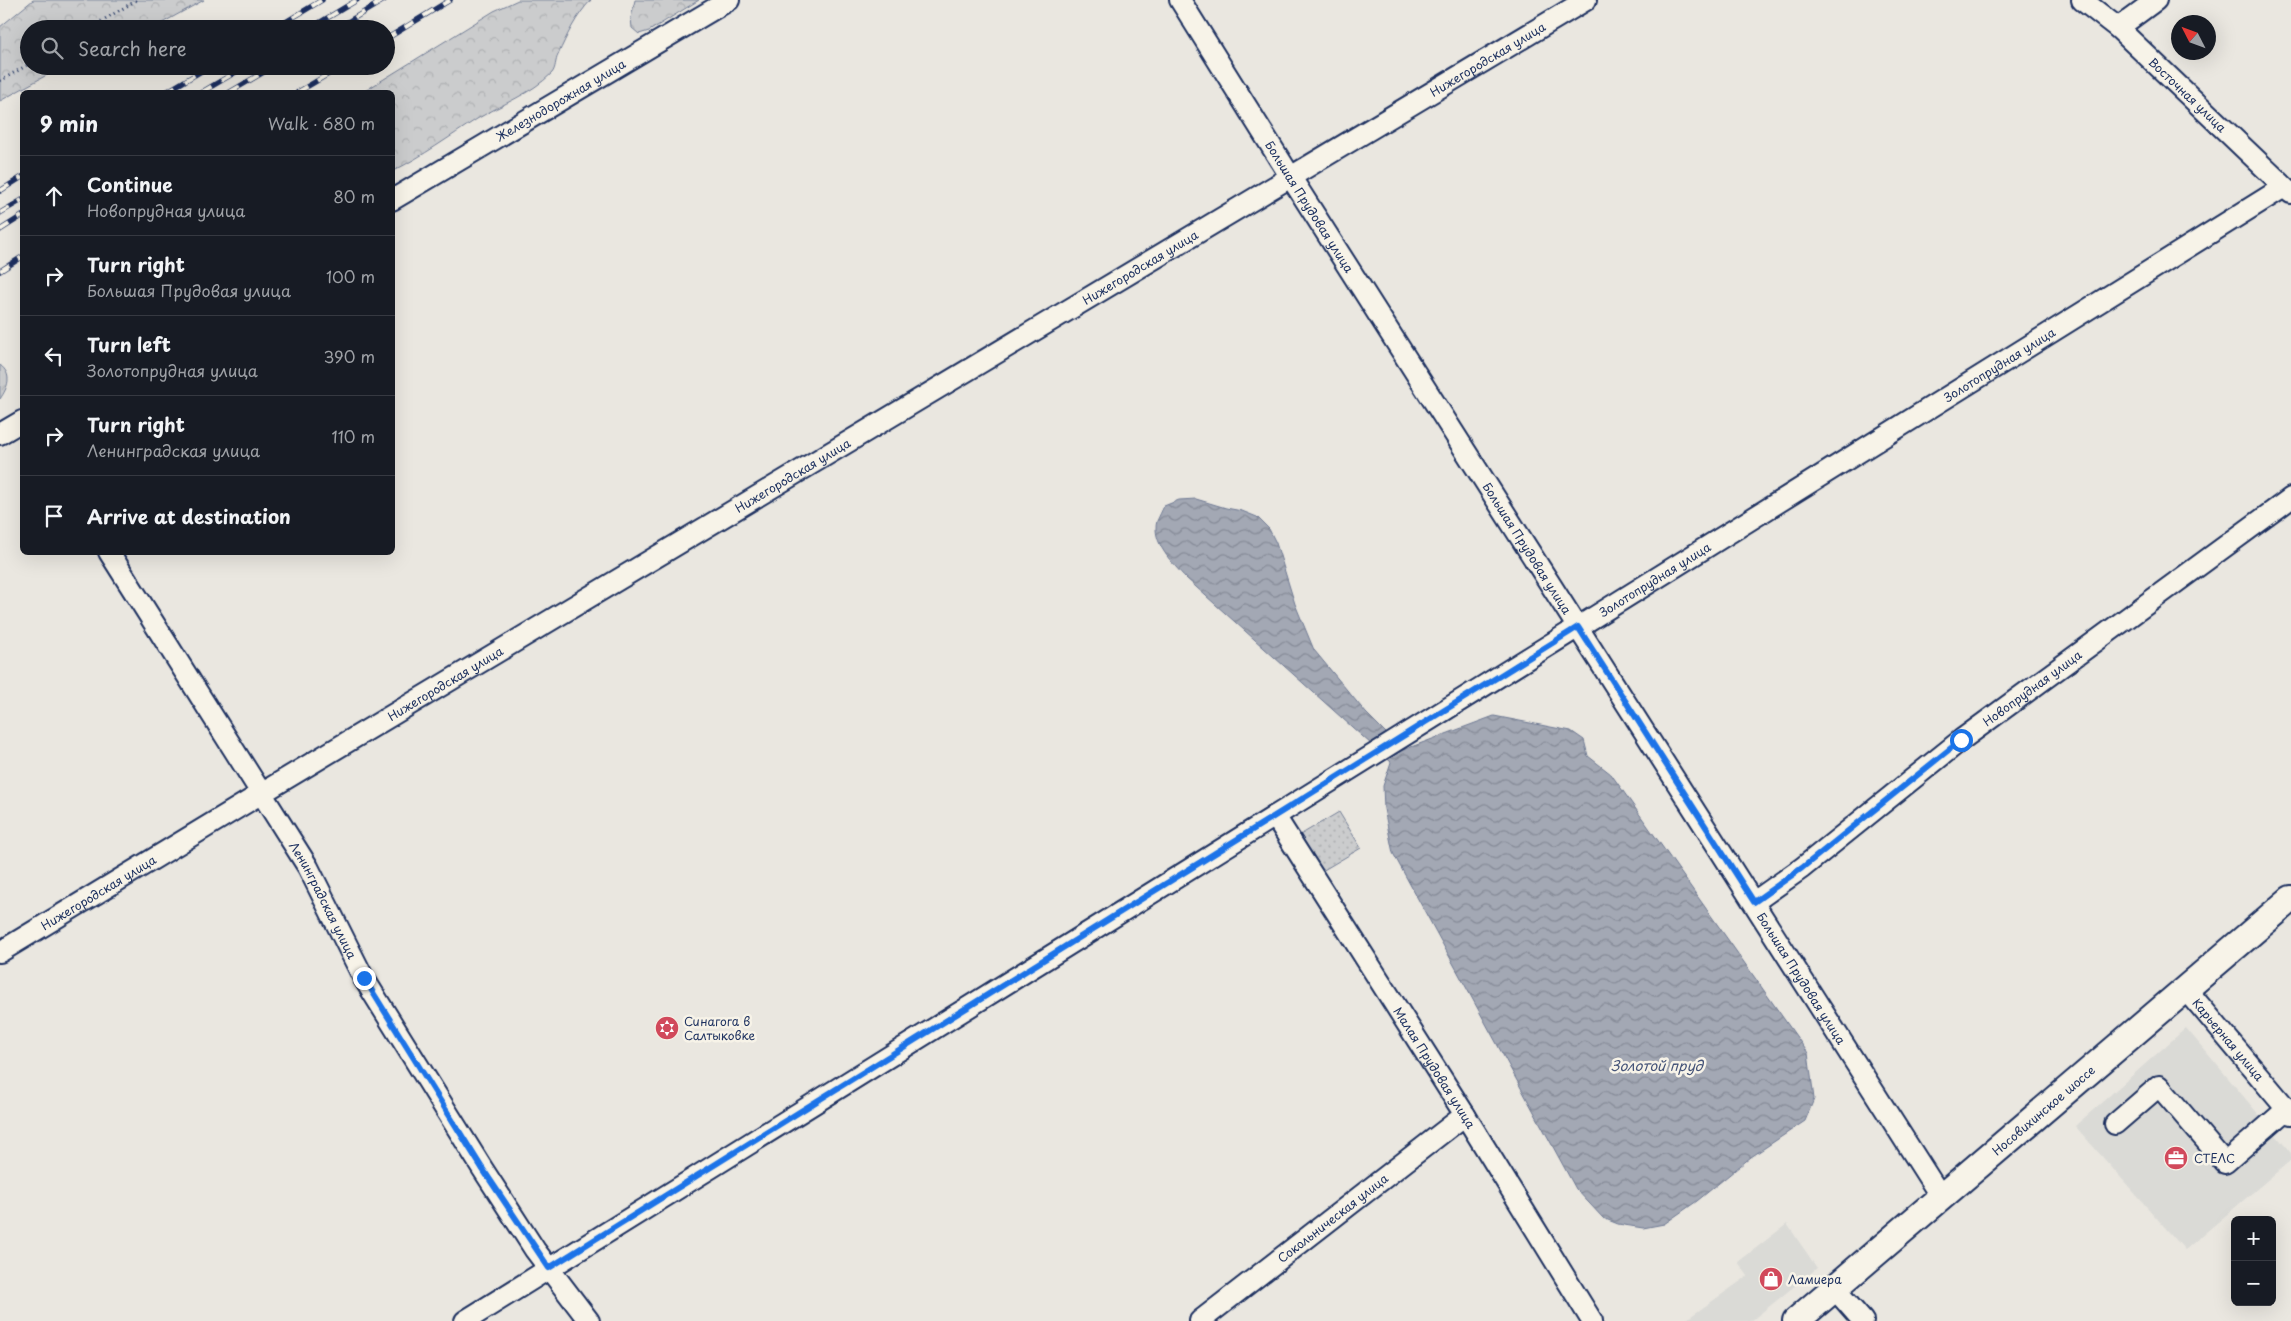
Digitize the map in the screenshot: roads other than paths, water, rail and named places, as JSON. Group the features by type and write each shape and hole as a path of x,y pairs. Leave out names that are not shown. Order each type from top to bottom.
{"main road":[{"name":"Носовихинское шоссе","path":"1796,1321 2291,899"}],"street":[{"name":"Железнодорожная улица","path":"395,198 729,0"},
{"name":"Большая Прудовая улица","path":"1180,0 1290,176 1942,1196"},
{"name":"Нижегородская улица","path":"0,952 1586,0"},
{"name":"Восточная улица","path":"2082,0 2118,28 2288,190"},
{"path":"2118,28 2156,0"},
{"name":"Золотопрудная улица","path":"465,1321 1578,627 2288,190"},
{"path":"0,434 20,422"},
{"name":"Новопрудная улица","path":"1754,902 1802,868 1961,740 2291,498"},
{"name":"Ленинградская улица","path":"111,555 308,867 364,978 482,1168 549,1268 589,1321"},
{"name":"Малая Прудовая улица","path":"1275,816 1465,1114 1592,1321"},
{"name":"Карьерная улица","path":"2186,989 2289,1112"},
{"path":"2115,1124 2159,1086 2225,1162 2289,1112"},
{"name":"Сокольническая улица","path":"1200,1321 1465,1114"},
{"path":"1834,1288 1863,1321"}],"water":[{"name":"Золотой пруд","path":"1196,499 1242,511 1257,517 1269,529 1276,543 1295,604 1314,650 1366,713 1403,750 1494,716 1571,731 1584,740 1588,756 1611,774 1808,1053 1814,1099 1805,1121 1751,1157 1697,1201 1664,1224 1643,1228 1618,1224 1603,1218 1576,1189 1393,853 1384,809 1383,786 1391,762 1186,578 1160,545 1156,529 1157,521 1164,506 1179,500"}],"railway":[{"path":"289,20 322,0"},
{"path":"324,20 357,0"},
{"path":"351,20 384,0"},
{"path":"395,34 450,0"},
{"path":"169,90 195,75"},
{"path":"205,90 231,75"},
{"path":"233,90 259,75"},
{"path":"301,90 327,75"},
{"path":"0,191 20,178"},
{"path":"0,213 20,201"},
{"path":"0,230 20,217"},
{"path":"0,271 20,258"}],"place":[{"name":"Синагога в Салтыковке","path":"667,1028"},
{"name":"СТЕЛС","path":"2176,1158"},
{"name":"Ламиера","path":"1771,1279"}]}
